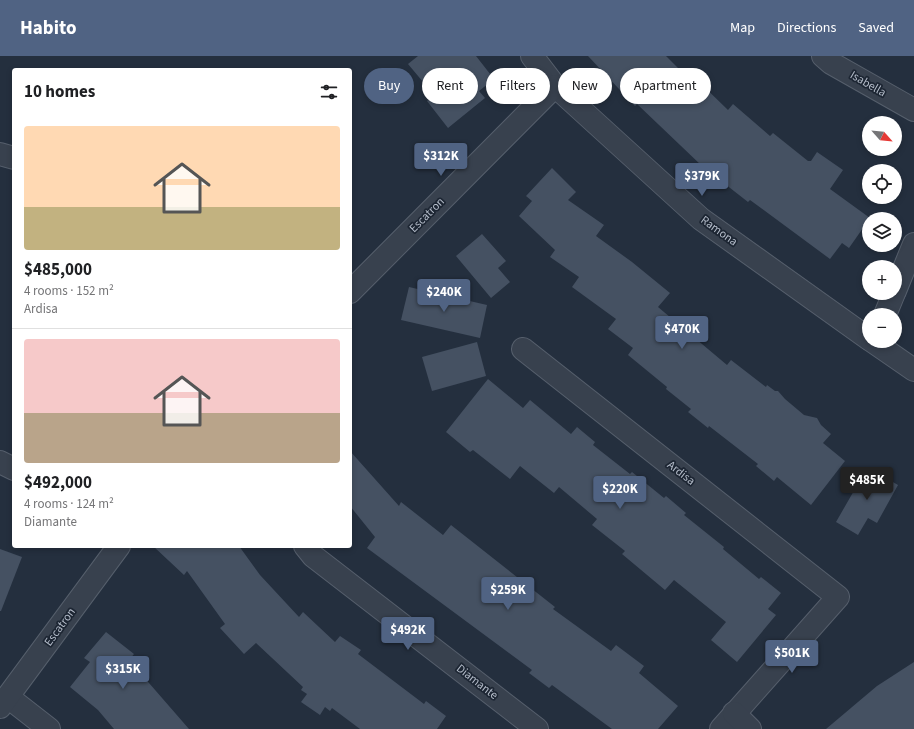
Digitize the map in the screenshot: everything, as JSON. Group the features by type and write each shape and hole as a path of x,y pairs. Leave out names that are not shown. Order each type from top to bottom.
{"street":[{"name":"Ramona","path":"532,56 555,86 701,219 862,334"},
{"name":"Isabella","path":"823,56 831,63 914,110"},
{"name":"Escatron","path":"352,290 555,86"},
{"path":"0,154 12,157"},
{"path":"902,274 914,244"},
{"name":"Ramona","path":"882,348 914,370"},
{"name":"Ardisa","path":"524,349 838,596 728,721"},
{"path":"0,462 12,469"},
{"name":"Escatron","path":"4,702 118,548"},
{"name":"Diamante","path":"307,548 313,556 537,729"},
{"path":"4,702 49,729"},
{"path":"728,721 750,729"}],"building":[{"path":"418,56 476,56 486,69 486,85 479,91 485,98 478,104 478,68 422,68 422,81 414,71 414,68 411,68 408,64"},
{"path":"588,56 666,56 678,68 620,68 620,90 612,82 612,68 599,68"},
{"path":"711,94 728,110 733,104 770,136 773,133 808,161 811,161 817,152 843,170 830,189 862,212 862,229 849,248 842,243 830,259 750,200 748,202 702,166 637,104 711,104"},
{"path":"429,104 478,104 448,128"},
{"path":"552,168 576,192 568,200 604,225 596,236 632,262 670,293 658,307 727,365 731,360 766,387 767,385 775,391 778,391 804,415 817,418 821,425 831,434 823,443 845,461 811,505 777,477 774,481 756,466 758,464 709,426 708,428 688,412 691,409 628,355 633,348 608,329 616,319 572,287 579,277 550,257 555,250 519,216 532,201 526,196"},
{"path":"482,234 506,261 498,268 510,282 491,298 456,256"},
{"path":"409,287 487,305 480,338 401,320"},
{"path":"477,342 486,376 432,391 422,357"},
{"path":"488,379 523,408 530,400 571,434 577,427 595,442 593,445 630,474 632,472 664,498 666,496 686,513 684,515 724,547 723,549 759,579 761,577 781,593 768,609 776,615 737,662 711,640 726,622 674,580 665,590 622,554 625,551 592,525 597,519 559,487 554,493 520,466 510,479 473,450 470,452 446,432"},
{"path":"352,453 399,506 401,502 443,535 451,525 555,607 553,609 611,651 616,645 644,666 639,673 678,706 658,729 612,729 552,685 549,688 529,673 532,670 367,548 375,537 352,508"},
{"path":"869,468 898,485 877,523 868,518 858,535 836,522 863,475 864,476"},
{"path":"155,548 240,548 260,575 299,617 303,612 335,642 340,636 361,650 358,654 424,704 426,701 446,716 437,729 360,729 332,708 330,711 325,707 320,715 301,702 307,694 301,690 303,687 256,643 244,654 220,628 225,624 187,571 184,575"},
{"path":"0,549 22,557 1,611 0,611"},
{"path":"106,632 134,654 129,660 189,729 114,729 98,710 70,687 90,662 84,658"},
{"path":"914,662 914,729 826,729 877,686"}]}
